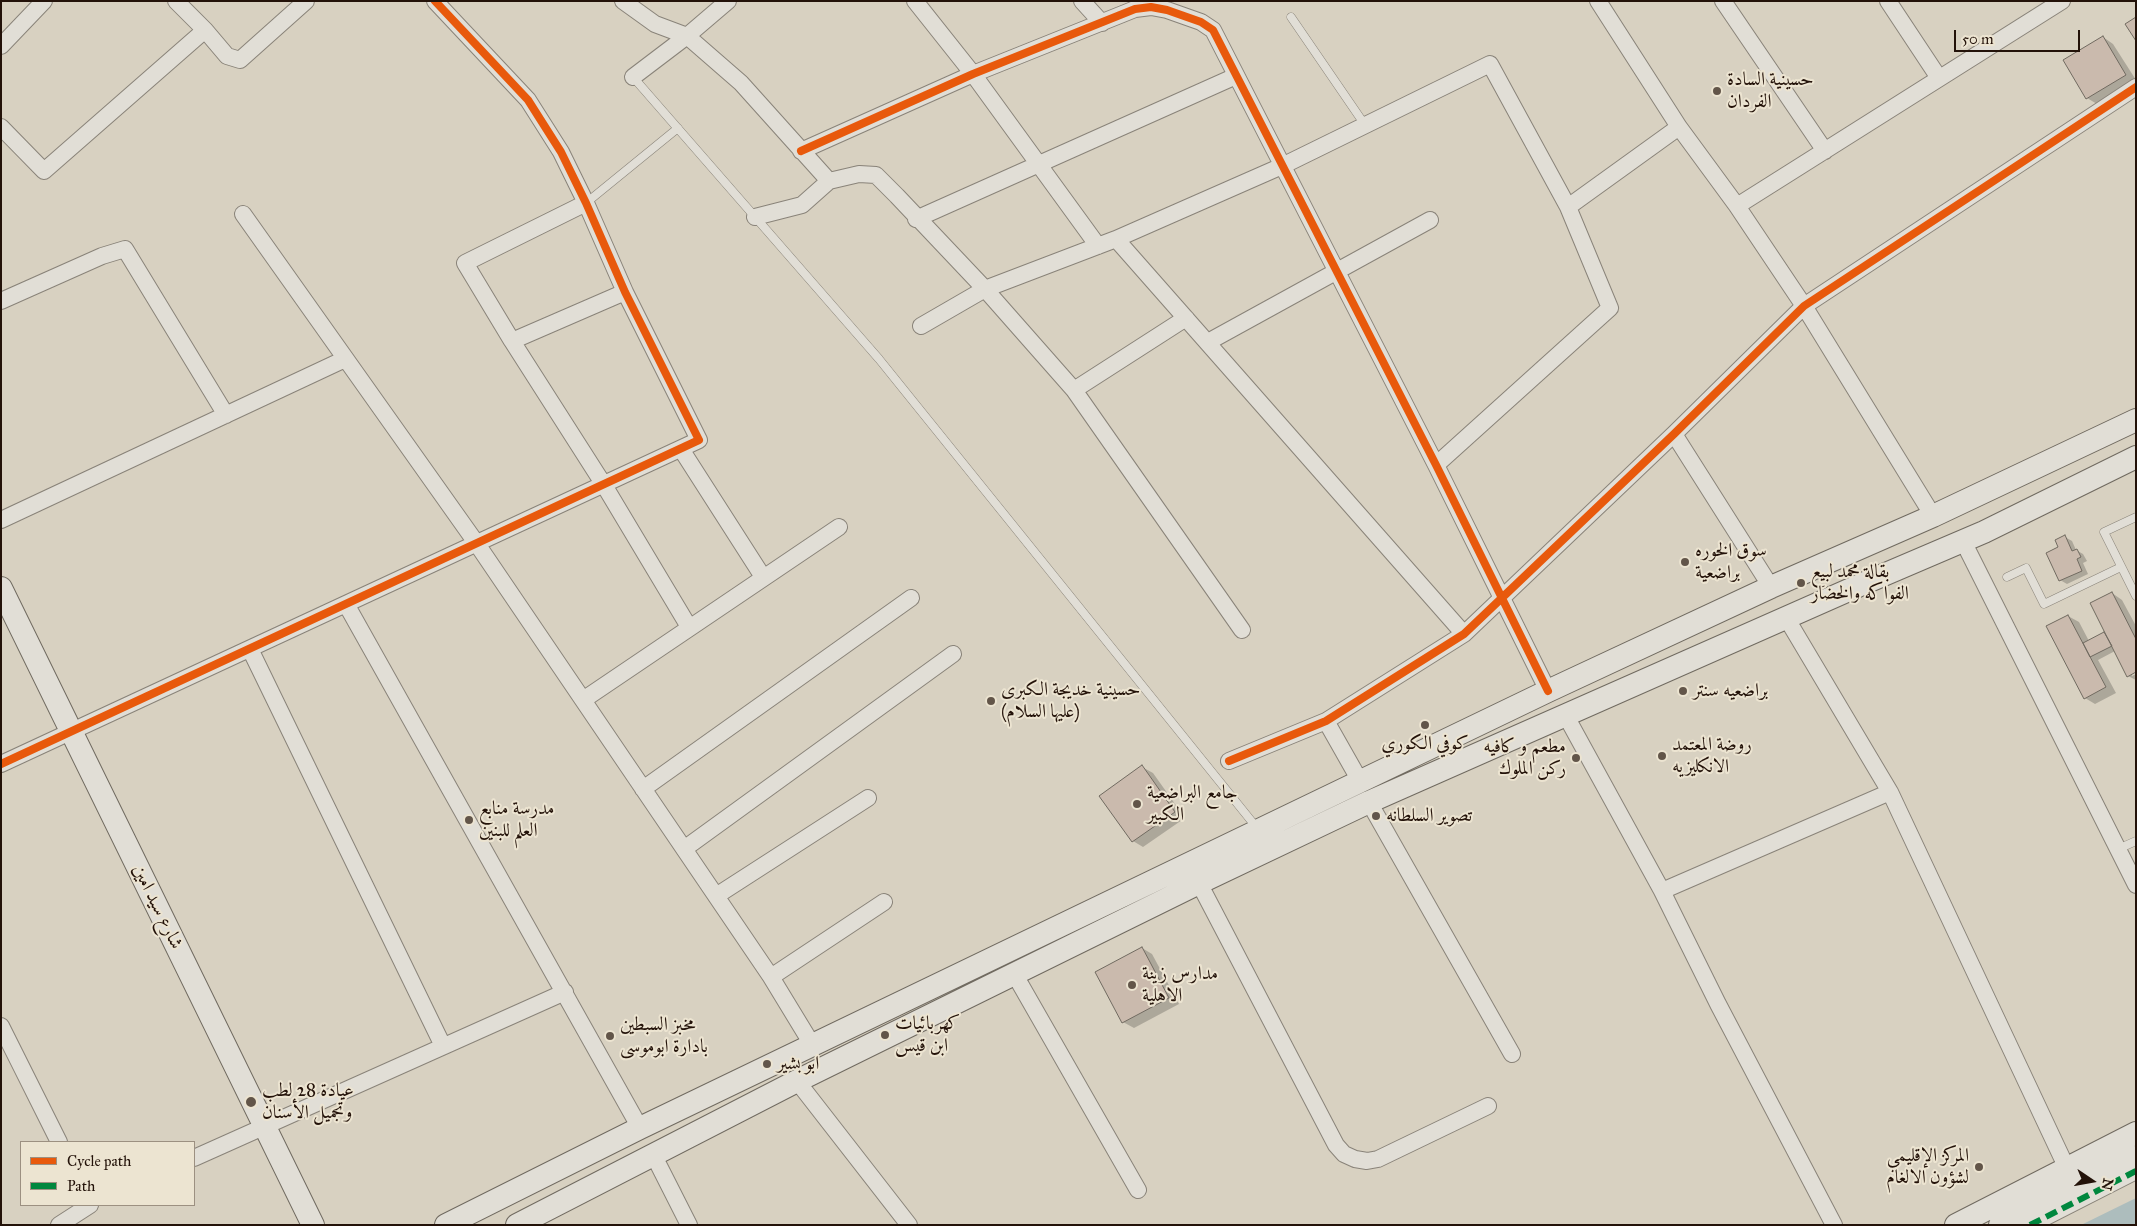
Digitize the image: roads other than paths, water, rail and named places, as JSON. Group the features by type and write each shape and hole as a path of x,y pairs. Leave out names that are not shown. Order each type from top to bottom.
{"main road":[{"path":"446,1225 640,1128 1548,691 1771,587 1933,516 2136,420"},
{"path":"524,1223 797,1081 1199,883 1369,802 1964,541 2136,457"},
{"path":"1854,551 1867,582"},
{"name":"شارع سيد امين","path":"1,588 313,1225"},
{"path":"640,1128 654,1156"},
{"path":"2000,1225 2136,1134"},
{"path":"1956,1225 2072,1178 2136,1157"}],"street":[{"path":"1,46 44,1"},
{"path":"176,1 206,30 227,56 240,60 306,1"},
{"path":"1,764 699,440 625,292 586,203 561,152 528,100 435,1"},
{"path":"623,1 655,24 687,36 741,83 829,181"},
{"path":"633,77 687,36 728,1"},
{"path":"915,1 973,74 1098,246"},
{"path":"1082,1 1102,23"},
{"path":"1598,1 1679,127 1737,206 1804,306 1933,516"},
{"path":"1722,1 1825,151"},
{"path":"1888,1 1939,78"},
{"path":"1737,206 2062,1"},
{"path":"801,151 973,74 1135,9 1152,7 1188,16 1213,30 1436,465 1548,691"},
{"path":"1,127 44,171 206,30"},
{"path":"921,326 985,289 1116,239 1282,166 1490,64 1568,207 1610,308 1436,465"},
{"path":"916,219 1039,166 1236,76"},
{"path":"1229,761 1326,721 1464,634 1674,434 1804,306 2136,86"},
{"path":"1568,207 1679,127"},
{"path":"755,217 802,205 829,181 859,174 876,175 985,289 1074,390 1242,630"},
{"path":"586,203 465,264 604,485 689,627"},
{"path":"243,214 477,544 771,977 813,1046"},
{"path":"1208,342 1430,220"},
{"path":"1116,239 1464,634"},
{"path":"1,302 102,256 125,250 226,415"},
{"path":"512,341 625,292"},
{"path":"1074,390 1186,318"},
{"path":"1,520 345,359"},
{"path":"1674,434 1771,587"},
{"path":"681,449 763,577"},
{"path":"583,700 839,527"},
{"path":"1964,541 2136,885"},
{"path":"643,789 911,598"},
{"path":"346,604 640,1128"},
{"path":"1787,619 1890,792 2072,1178"},
{"path":"250,649 443,1046"},
{"path":"684,849 953,654"},
{"path":"1566,716 1662,891 1718,1004 1834,1225"},
{"path":"1326,721 1360,781"},
{"path":"1662,891 1890,792"},
{"path":"716,896 868,798"},
{"path":"1369,802 1512,1054"},
{"path":"1199,883 1336,1145 1344,1154 1355,1159 1367,1161 1378,1158 1488,1106"},
{"path":"771,977 884,902"},
{"path":"1015,975 1138,1190"},
{"path":"195,1158 565,992"},
{"path":"1,1026 5,1045 58,1141"},
{"path":"797,1081 909,1225"},
{"path":"654,1156 689,1225"},
{"path":"2030,1225 2136,1171"},
{"path":"59,1225 88,1206"}],"lane":[{"path":"1291,17 1365,125"},
{"path":"633,77 879,359 1258,830"},
{"path":"586,203 678,128"},
{"path":"2136,517 2104,532 2136,596"},
{"path":"2007,577 2026,568 2044,604 2121,567"},
{"path":"2118,849 2136,841"}],"place":[{"name":"حسينية السادة الفردان","path":"1717,91"},
{"name":"سوق الخوره براضعية","path":"1685,562"},
{"name":"بقالة محمد لبيع الفواكه والخضار","path":"1801,583"},
{"name":"براضعيه سنتر","path":"1683,691"},
{"name":"حسينية خديجة الكبرى (عليها السلام)","path":"991,701"},
{"name":"كوفي الكوري","path":"1425,725"},
{"name":"روضة المعتمد الانكليزيه","path":"1662,756"},
{"name":"مطعم و كافيه ركن الملوك","path":"1576,758"},
{"name":"جامع البراضعية الكبير","path":"1137,804"},
{"name":"تصوير السلطانه","path":"1376,816"},
{"name":"مدرسة منابع العلم للبنين","path":"469,820"},
{"name":"مدارس زينة الاهلية","path":"1132,985"},
{"name":"كهربائيات ابن قيس","path":"885,1035"},
{"name":"مخبز السبطين بادارة ابوموسى","path":"610,1036"},
{"name":"ابو بشير","path":"767,1064"},
{"name":"عيادة 28 لطب وتجميل الأسنان","path":"251,1102"},
{"name":"المركز الإقليمي لشؤون الالغام","path":"1979,1167"}]}
